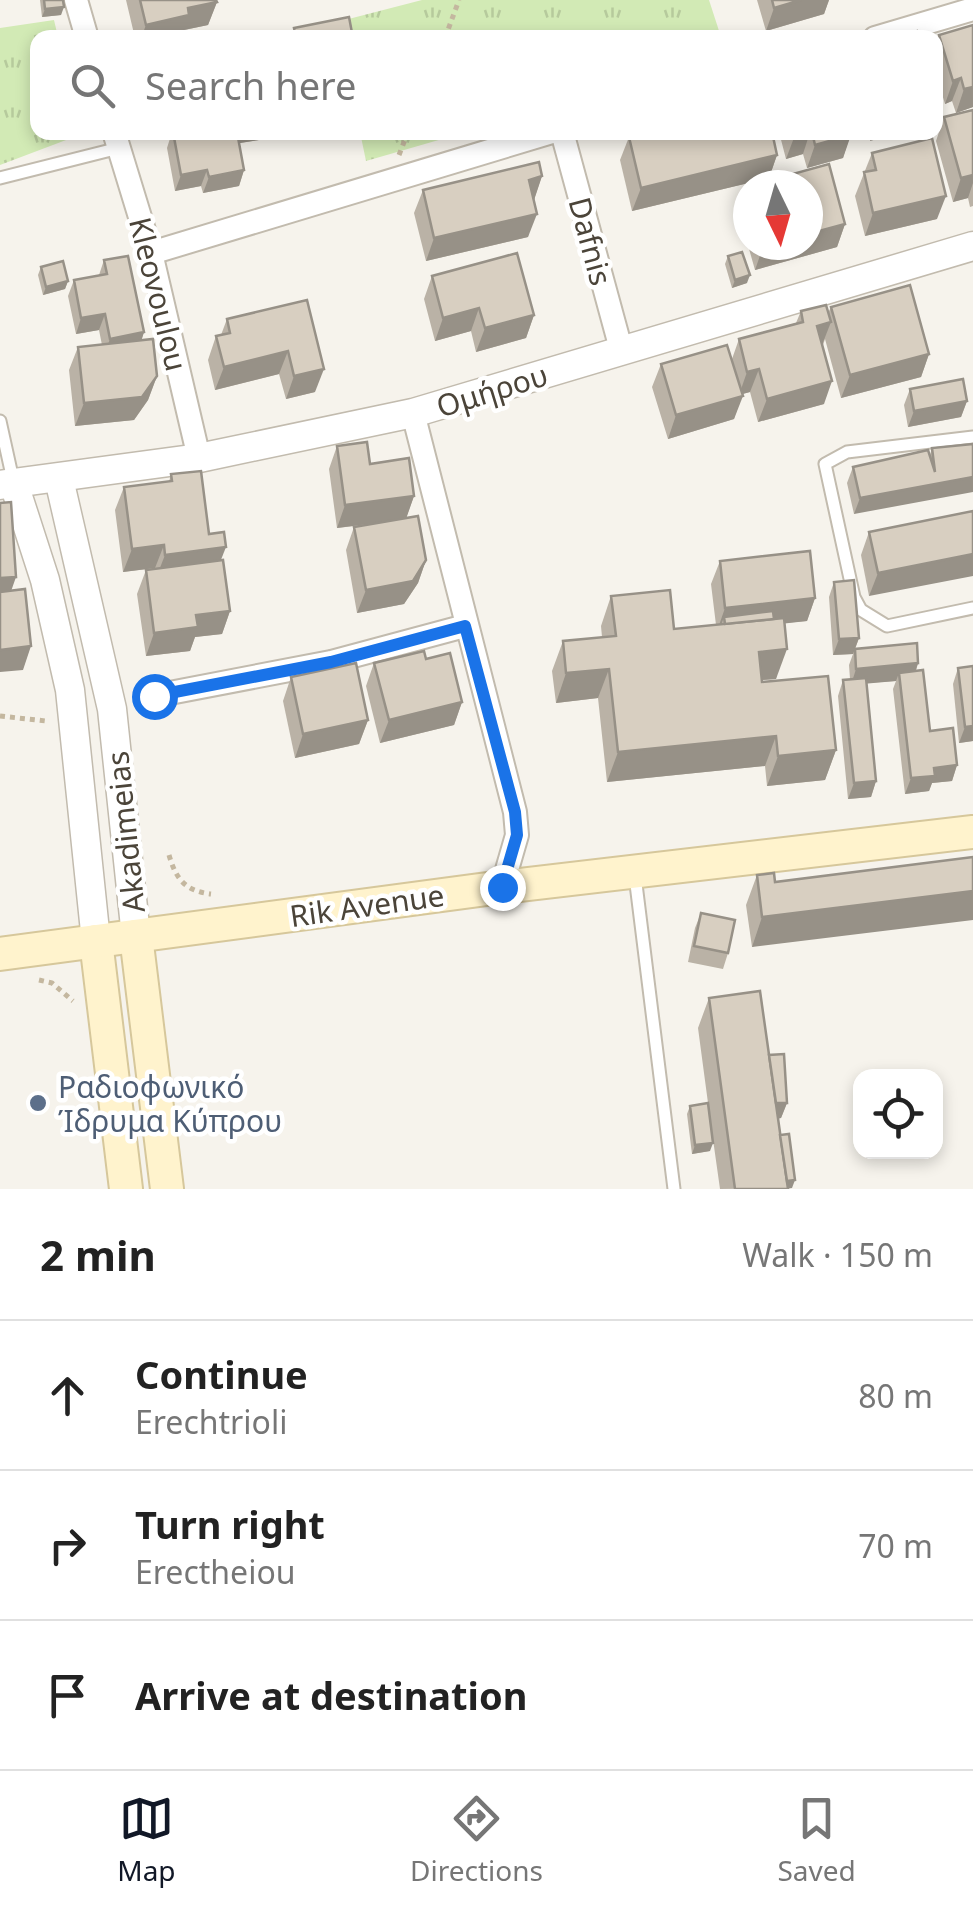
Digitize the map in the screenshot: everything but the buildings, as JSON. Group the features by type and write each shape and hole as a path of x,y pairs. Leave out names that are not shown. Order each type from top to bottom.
{"main road":[{"name":"Rik Avenue","path":"0,954 502,887 973,832"},
{"name":"Akadimeias","path":"136,936 167,1189"},
{"name":"Akadimeias","path":"96,941 126,1189"}],"street":[{"path":"76,0 85,30"},
{"path":"889,30 926,11 973,9"},
{"name":"Kleovoulou","path":"116,140 151,253 199,458"},
{"path":"151,253 525,140"},
{"name":"Dafnis","path":"564,140 621,350"},
{"name":"Ομήρου","path":"7,485 199,458 413,413 973,246"},
{"path":"413,413 515,812 517,835 502,887"},
{"name":"Akadimeias","path":"59,479 112,709 136,936"},
{"name":"Akadimeias","path":"7,485 53,610 74,719 96,941"},
{"path":"154,696 331,662 465,626"}],"lane":[{"path":"0,178 116,140"},
{"path":"0,421 7,485"},
{"path":"973,437 846,452 824,464 861,610 888,626 973,608"},
{"path":"634,871 674,1189"}],"path":[{"path":"447,30 459,0"},
{"path":"0,716 26,722 74,719"},
{"path":"38,980 64,992 74,1009"}],"green space":[{"path":"422,0 709,0 719,30 338,30 337,22"},
{"path":"54,20 56,30 30,30 30,140 66,140 0,165 0,28"},
{"path":"362,140 439,140 366,161"}],"place":[{"name":"Ραδιοφωνικό Ίδρυμα Κύπρου","path":"38,1103"}],"route":[{"path":"154,696 331,662 465,626 515,812 517,835 510,872 502,887"}]}
